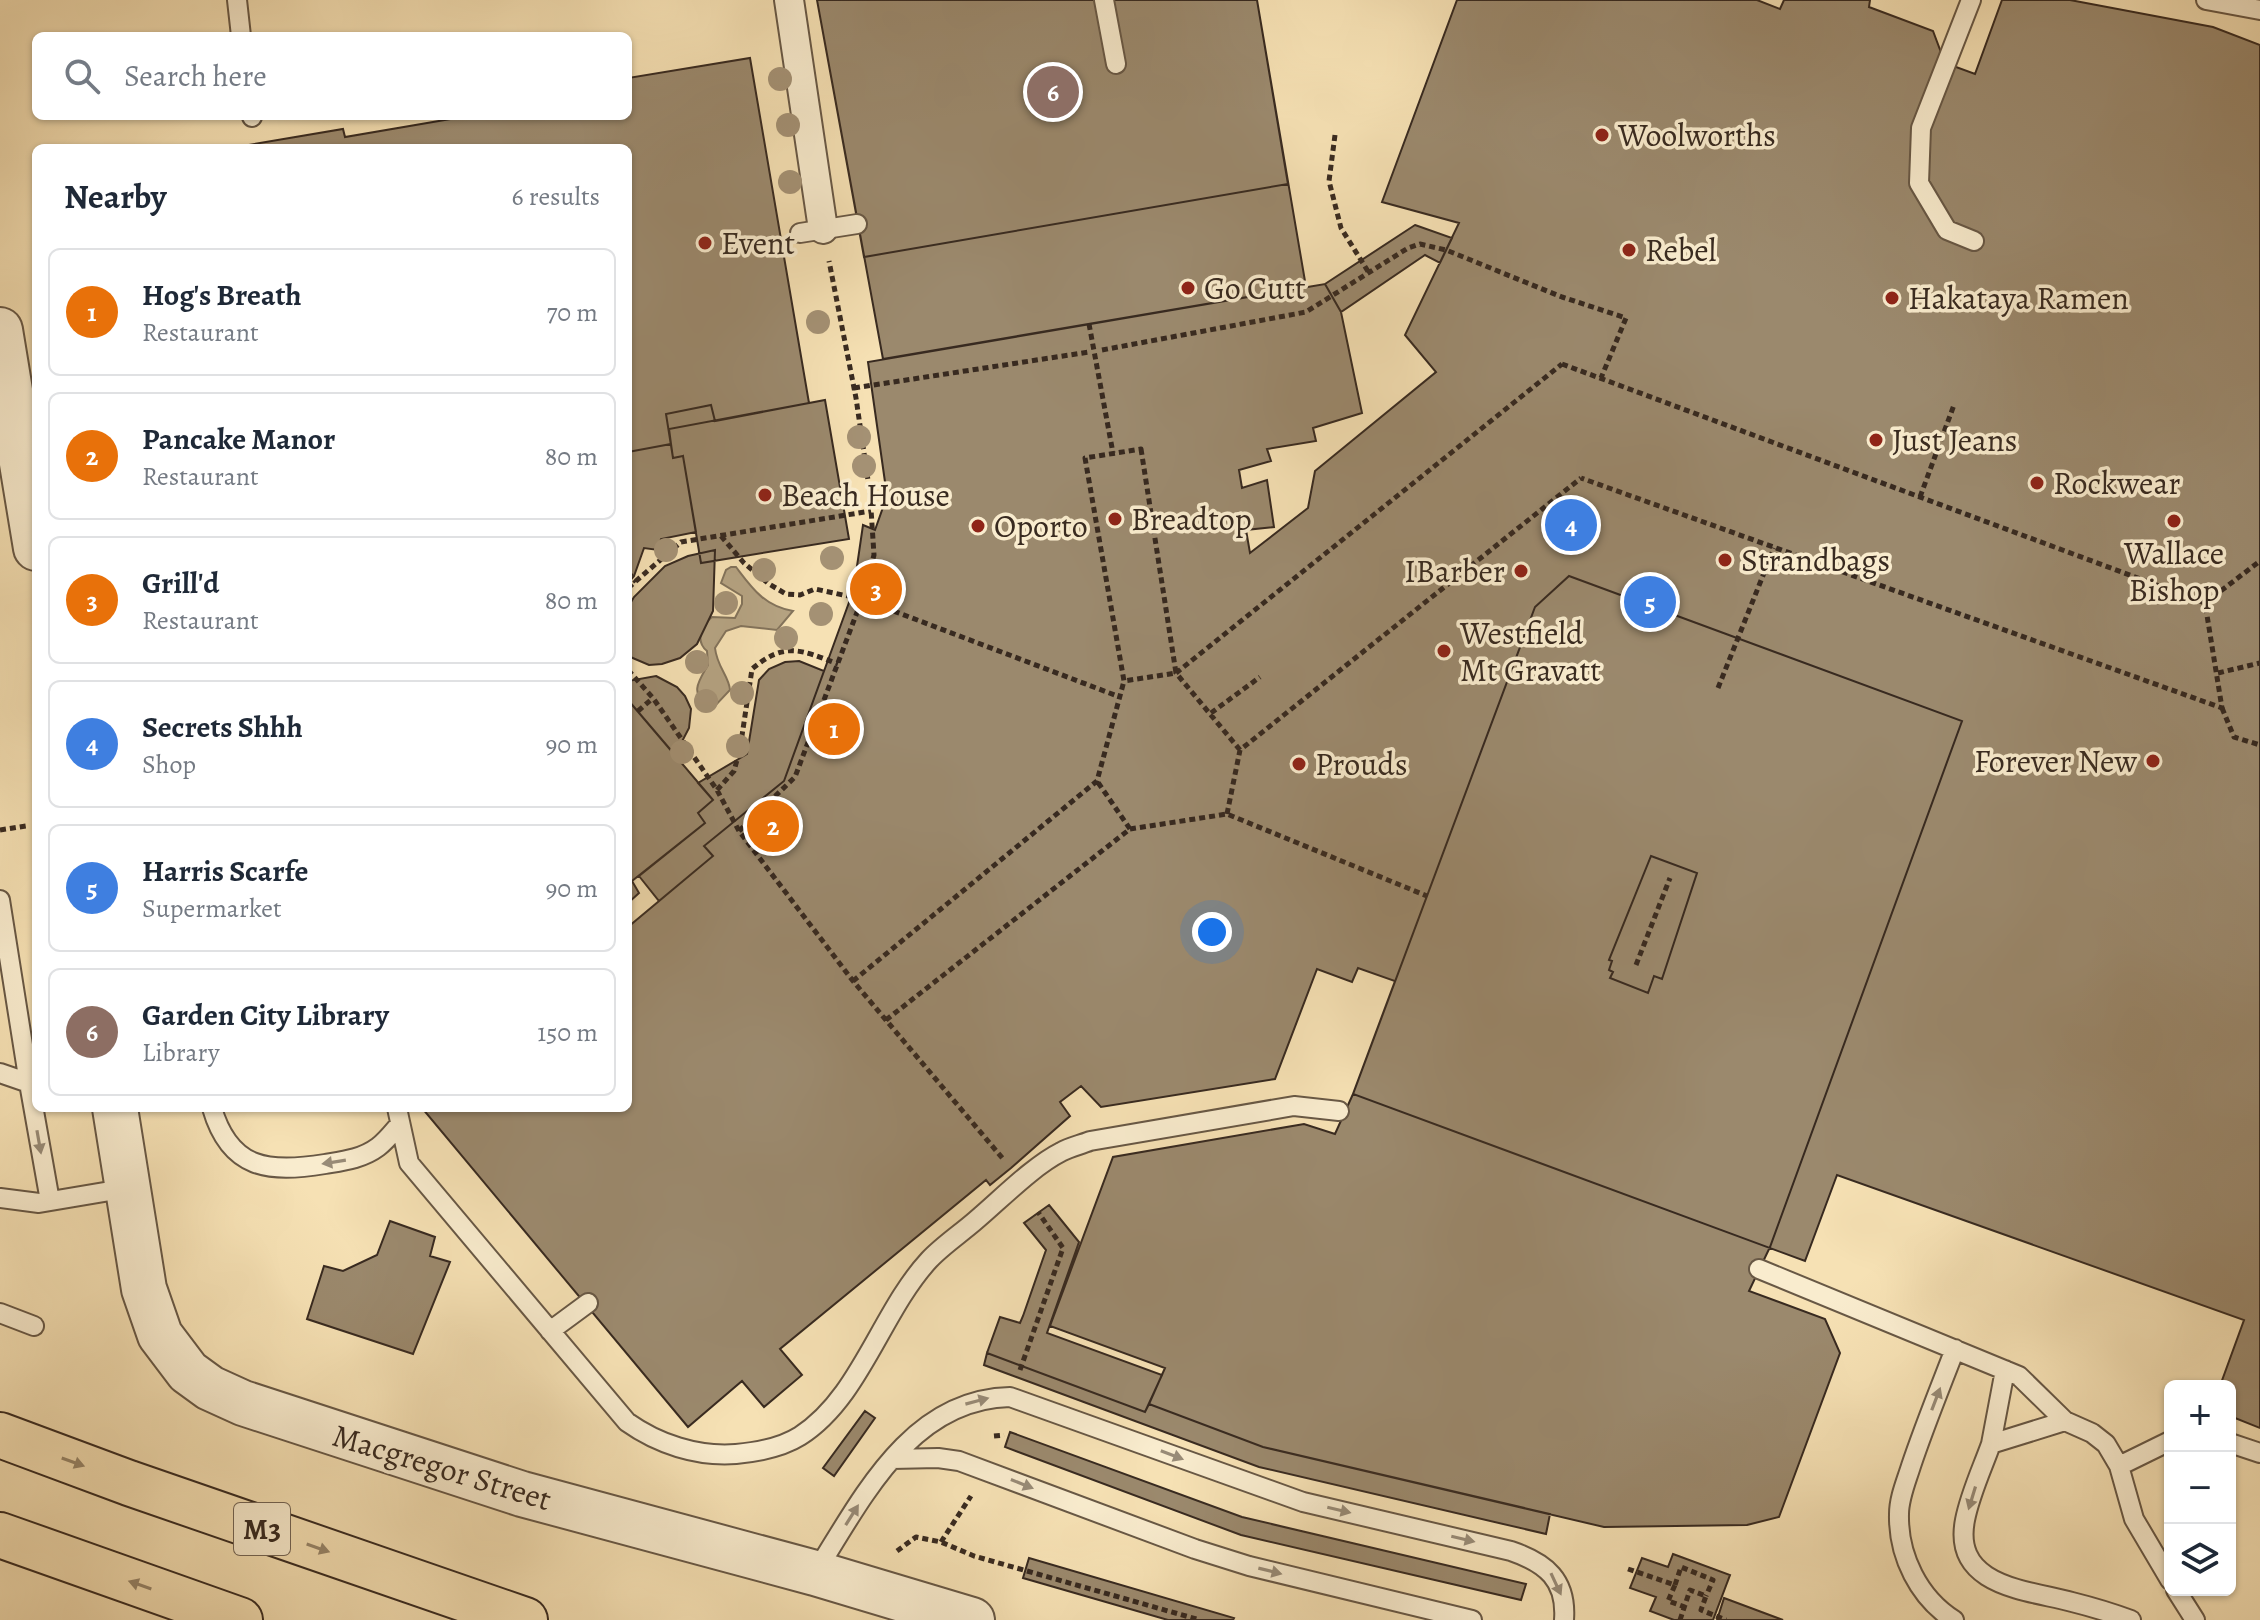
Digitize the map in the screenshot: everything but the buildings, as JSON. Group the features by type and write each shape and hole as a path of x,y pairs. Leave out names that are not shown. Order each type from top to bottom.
{"highway":[{"name":"M3","path":"0,1435 525,1620"},
{"path":"0,1535 240,1620"}],"street":[{"path":"789,0 811,231"},
{"path":"0,330 10,443 32,532"},
{"name":"Macgregor Street","path":"116,1112 144,1289 152,1315 172,1352 188,1372 210,1388 256,1407 522,1494 815,1573 972,1620"}],"lane":[{"path":"237,0 241,32"},
{"path":"1104,0 1116,64"},
{"path":"1971,0 1921,128 1919,183 1947,230 1974,241"},
{"path":"2206,0 2260,10"},
{"path":"811,231 857,224"},
{"path":"0,900 32,1100"},
{"path":"0,1073 29,1083"},
{"path":"398,1116 409,1163 627,1422 644,1434 682,1448 724,1455 777,1447 800,1436 823,1417 848,1386 887,1318 929,1260 1060,1152 1090,1141 1294,1106 1339,1111"},
{"path":"34,1112 50,1201"},
{"path":"214,1112 222,1133 242,1156 257,1165 278,1170 354,1159 378,1147 398,1116"},
{"path":"0,1198 39,1203 128,1188"},
{"path":"1759,1269 2019,1376 2065,1421 2092,1433 2106,1444 2119,1466 2134,1519 2164,1570"},
{"path":"550,1331 588,1303"},
{"path":"0,1313 34,1326"},
{"path":"1954,1620 1938,1610 1916,1581 1903,1542 1899,1515 1902,1493 1955,1349"},
{"path":"2005,1370 1991,1444 1965,1522 1965,1545 1973,1563 1985,1575 2007,1588 2072,1602 2131,1620"},
{"path":"815,1573 874,1481 910,1439 949,1411 974,1400 1010,1397 1303,1502 1532,1558 1544,1565 1557,1582 1564,1604 1564,1620"},
{"path":"1991,1444 2065,1421"},
{"path":"2119,1466 2164,1444"},
{"path":"2236,1445 2260,1453"},
{"path":"892,1459 959,1461 1249,1566 1472,1620"},
{"path":"2180,1596 2195,1620"}],"path":[{"path":"1335,135 1329,181 1341,228 1369,273"},
{"path":"739,831 795,777 862,599 874,555 854,388 811,231"},
{"path":"1102,350 1306,312 1408,248 1420,244 1446,250 1548,292 1626,318 1601,378"},
{"path":"1089,324 1114,453"},
{"path":"854,388 1089,352"},
{"path":"1124,681 1176,673 1562,364 2205,603"},
{"path":"1920,497 1954,405"},
{"path":"853,981 1097,781 1124,681 1085,458 1141,449 1176,673 1240,750"},
{"path":"1227,814 1240,750 1581,478 2222,708"},
{"path":"632,585 681,542 871,511"},
{"path":"721,536 744,563 786,594 800,595 815,589 862,599 1120,697"},
{"path":"1718,688 1774,548"},
{"path":"2205,603 2260,561"},
{"path":"632,577 636,582"},
{"path":"2205,603 2222,708 2234,737 2260,745"},
{"path":"717,790 734,771 752,669 768,655 789,650 838,664"},
{"path":"2218,673 2260,663"},
{"path":"632,674 653,698 717,790 739,831 853,981 1011,1168"},
{"path":"1211,713 1260,677"},
{"path":"638,711 653,698"},
{"path":"1097,781 1130,829"},
{"path":"886,1020 1130,829 1227,814 1427,896"},
{"path":"0,830 26,826"},
{"path":"1636,965 1670,878"},
{"path":"1017,1378 1063,1248 1038,1212"},
{"path":"991,1446 1000,1423"},
{"path":"994,1436 1004,1435"},
{"path":"941,1542 973,1492"},
{"path":"897,1551 916,1537 941,1542 974,1556 1200,1620"},
{"path":"1685,1607 1668,1601 1681,1567 1713,1580 1701,1610 1726,1620"},
{"path":"1628,1569 1675,1585"},
{"path":"1680,1620 1690,1590 1706,1596"}],"shaded area":[{"path":"736,567 766,600 793,611 777,630 741,626 726,631 715,648 730,690 713,708 706,707 697,691 708,665 707,651 700,638 712,617 735,618 742,604 742,596 721,583 726,570"}],"place":[{"name":"Garden City Library","path":"1053,92"},
{"name":"Woolworths","path":"1602,135"},
{"name":"Event","path":"705,243"},
{"name":"Rebel","path":"1629,250"},
{"name":"Go Cutt","path":"1188,288"},
{"name":"Hakataya Ramen","path":"1892,298"},
{"name":"Just Jeans","path":"1876,440"},
{"name":"Rockwear","path":"2037,483"},
{"name":"Beach House","path":"765,495"},
{"name":"Breadtop","path":"1115,519"},
{"name":"Wallace Bishop","path":"2174,521"},
{"name":"Secrets Shhh","path":"1571,525"},
{"name":"Oporto","path":"978,526"},
{"name":"Strandbags","path":"1725,560"},
{"name":"IBarber","path":"1521,571"},
{"name":"Grill'd","path":"876,589"},
{"name":"Harris Scarfe","path":"1650,602"},
{"name":"Westfield Mt Gravatt","path":"1444,651"},
{"name":"Hog's Breath","path":"834,729"},
{"name":"Forever New","path":"2153,761"},
{"name":"Prouds","path":"1299,764"},
{"name":"Pancake Manor","path":"773,826"}]}
